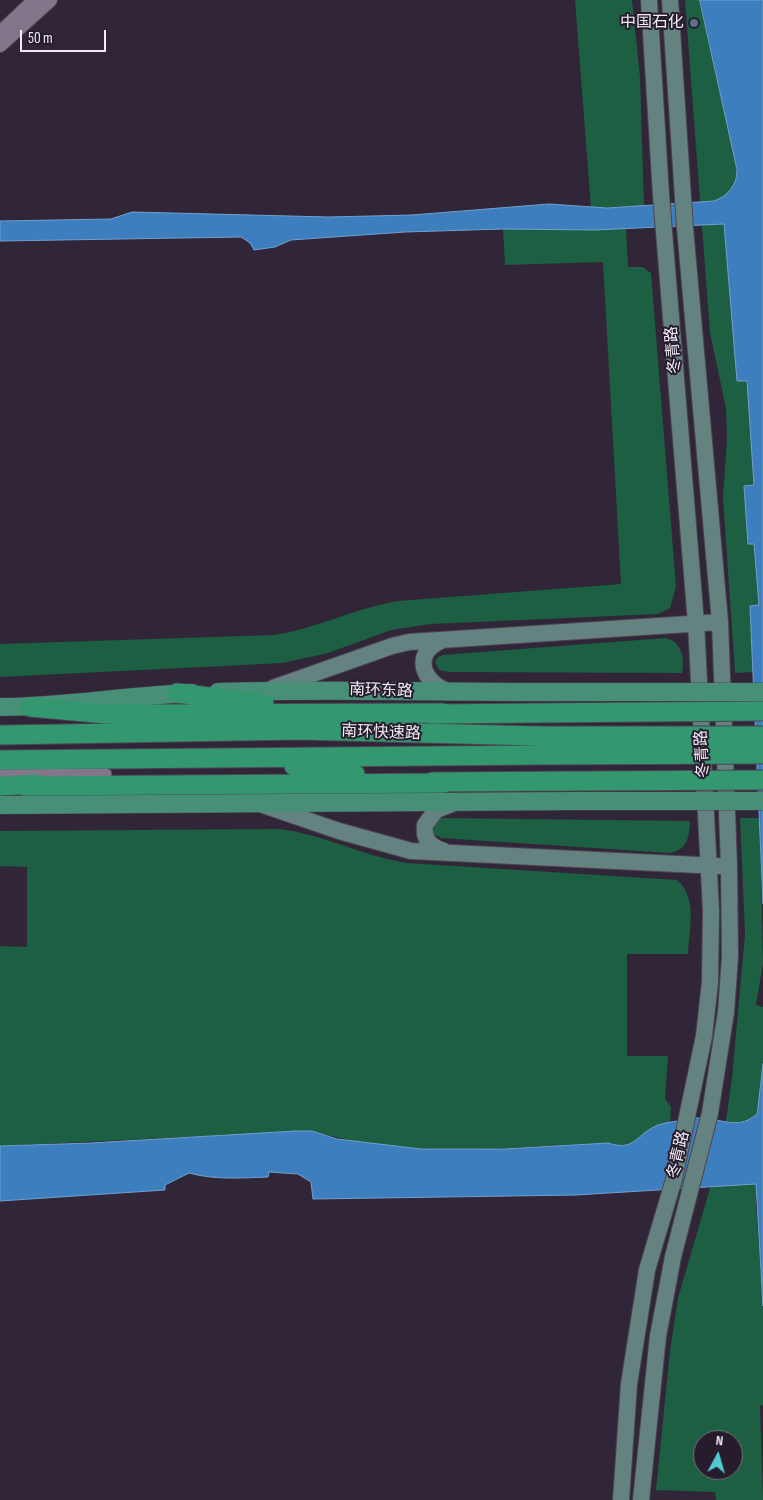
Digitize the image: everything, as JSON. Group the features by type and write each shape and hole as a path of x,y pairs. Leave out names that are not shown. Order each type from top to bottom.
{"highway":[{"path":"177,693 350,714"},
{"path":"30,707 107,714 763,711"},
{"path":"300,730 443,713"},
{"path":"0,725 367,722"},
{"name":"南环快速路","path":"0,735 300,730 442,736 540,746 763,754"},
{"name":"南环快速路","path":"25,760 180,767 294,766 540,746 763,736"},
{"name":"南环快速路","path":"0,760 446,754"},
{"path":"294,766 444,783"},
{"path":"26,786 106,774 180,767"},
{"path":"0,786 763,780"}],"main road":[{"name":"冬青路","path":"621,1500 628,1393 636,1333 647,1270 669,1196 702,1053 710,982 711,911 696,623 661,195 649,0"},
{"name":"冬青路","path":"641,1500 658,1336 669,1274 710,1113 722,1040 728,986 729,866 720,622 685,228 670,0"},
{"path":"264,691 392,646 443,640 720,622"},
{"path":"443,640 432,645 426,654 424,671 432,683 450,692"},
{"name":"南环东路","path":"0,708 30,707 177,693 264,691 763,692"},
{"path":"0,805 763,801"},
{"path":"454,853 431,845 427,840 424,830 426,821 436,810 457,802"},
{"path":"258,803 378,843 412,850 729,866"}],"street":[{"path":"0,33 35,0"},
{"path":"0,45 50,0"},
{"path":"0,775 106,774"}],"green space":[{"path":"575,0 632,0 640,77 644,206 591,208"},
{"path":"685,0 700,0 737,170 724,224 737,381 747,381 754,485 744,487 748,543 754,543 759,605 750,607 753,672 735,673 723,498 727,439 726,408 710,333"},
{"path":"626,228 628,267 643,267 651,273 676,587 670,608 658,614 431,624 391,630 328,653 283,663 0,677 0,644 274,635 305,628 366,608 398,601 621,584 603,262 505,265 503,229"},
{"path":"665,638 675,643 681,651 682,673 449,672 439,670 435,662 442,655"},
{"path":"440,818 690,821 686,842 681,849 670,853 441,838 434,834 434,822"},
{"path":"740,818 760,818 763,963 756,1005 763,1007 763,1064 757,1114 756,1205 763,1306 763,1405 760,1406 763,1500 716,1500 715,1492 656,1490 670,1351 678,1298 711,1185 727,1114 745,934"},
{"path":"279,829 311,835 391,860 407,863 677,880 684,887 690,905 688,954 627,954 627,1056 668,1056 665,1099 671,1107 670,1123 653,1130 633,1142 617,1145 608,1143 459,1149 422,1148 348,1140 312,1131 0,1146 0,946 27,947 27,867 0,866 0,831"}],"water":[{"path":"700,0 763,0 763,904 750,606 759,605 754,544 748,544 744,486 754,485 747,381 737,381 724,224 595,230 503,229 405,232 291,240 275,247 254,250 250,243 241,237 0,241 0,221 111,219 132,212 329,217 412,215 549,204 607,208 714,201 724,196 731,189 737,175 737,170"},
{"path":"763,1064 763,1306 756,1184 576,1195 313,1199 311,1182 298,1174 269,1172 268,1177 228,1178 208,1177 189,1173 165,1185 165,1190 0,1201 0,1146 91,1143 296,1131 312,1131 337,1139 421,1149 504,1149 608,1143 617,1145 630,1144 651,1129 665,1123 699,1118 733,1123 749,1120 757,1114"}],"place":[{"name":"中国石化","path":"694,23"}]}
